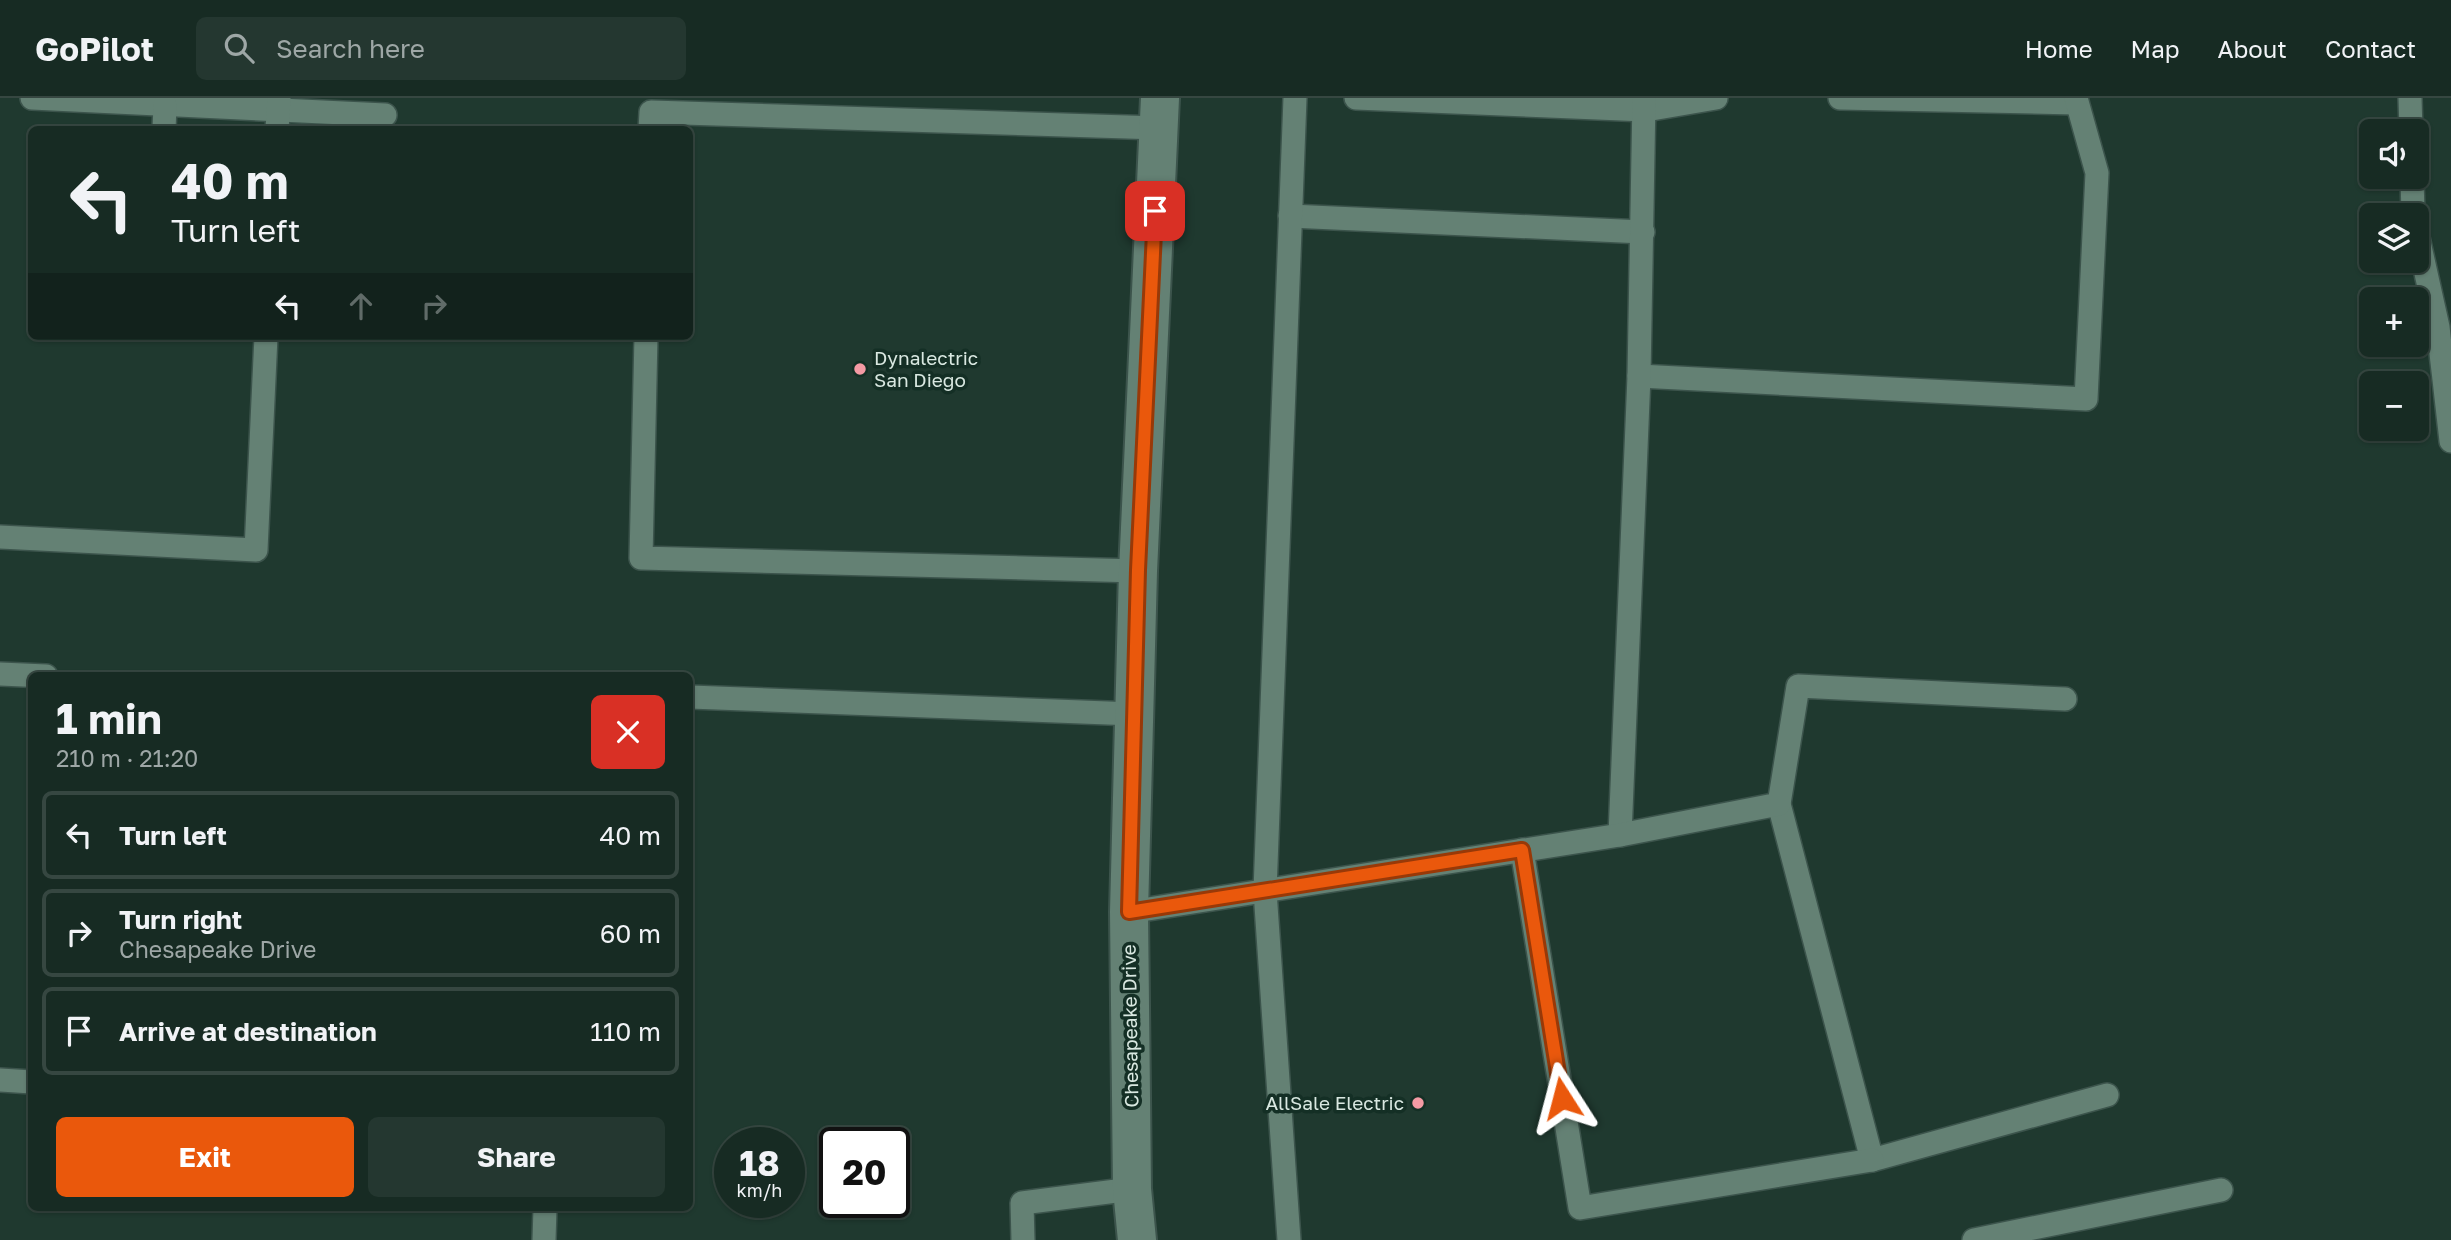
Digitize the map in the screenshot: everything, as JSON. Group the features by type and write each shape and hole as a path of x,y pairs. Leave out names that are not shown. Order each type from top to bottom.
{"street":[{"name":"Chesapeake Drive","path":"1137,1240 1132,1189 1129,912 1138,570 1159,113"}],"lane":[{"path":"32,98 278,112 385,115"},
{"path":"1289,1240 1265,891 1295,98"},
{"path":"1356,98 1645,104 1716,98"},
{"path":"1639,376 2086,399 2097,173 2076,101 1840,98"},
{"path":"2410,98 2411,119"},
{"path":"164,126 165,104"},
{"path":"1620,835 1639,376 1645,104"},
{"path":"650,126 651,113 1159,113"},
{"path":"1290,216 1643,232"},
{"path":"2426,273 2438,327 2451,441"},
{"path":"0,537 256,550 266,340"},
{"path":"646,340 640,558 1138,570"},
{"path":"0,674 28,675"},
{"path":"1872,1160 1779,804 1797,686 2065,699"},
{"path":"693,697 1134,714"},
{"path":"1129,912 1620,835 1779,804"},
{"path":"1522,850 1580,1208 1872,1160 2107,1095"},
{"path":"0,1080 28,1082"},
{"path":"1023,1240 1022,1203 1132,1189"},
{"path":"1974,1240 2221,1190"},
{"path":"544,1240 545,1211"}],"place":[{"name":"Dynalectric San Diego","path":"860,369"},
{"name":"AllSale Electric","path":"1418,1103"}],"route":[{"path":"1155,211 1138,570 1129,912 1522,850 1562,1098"}]}
